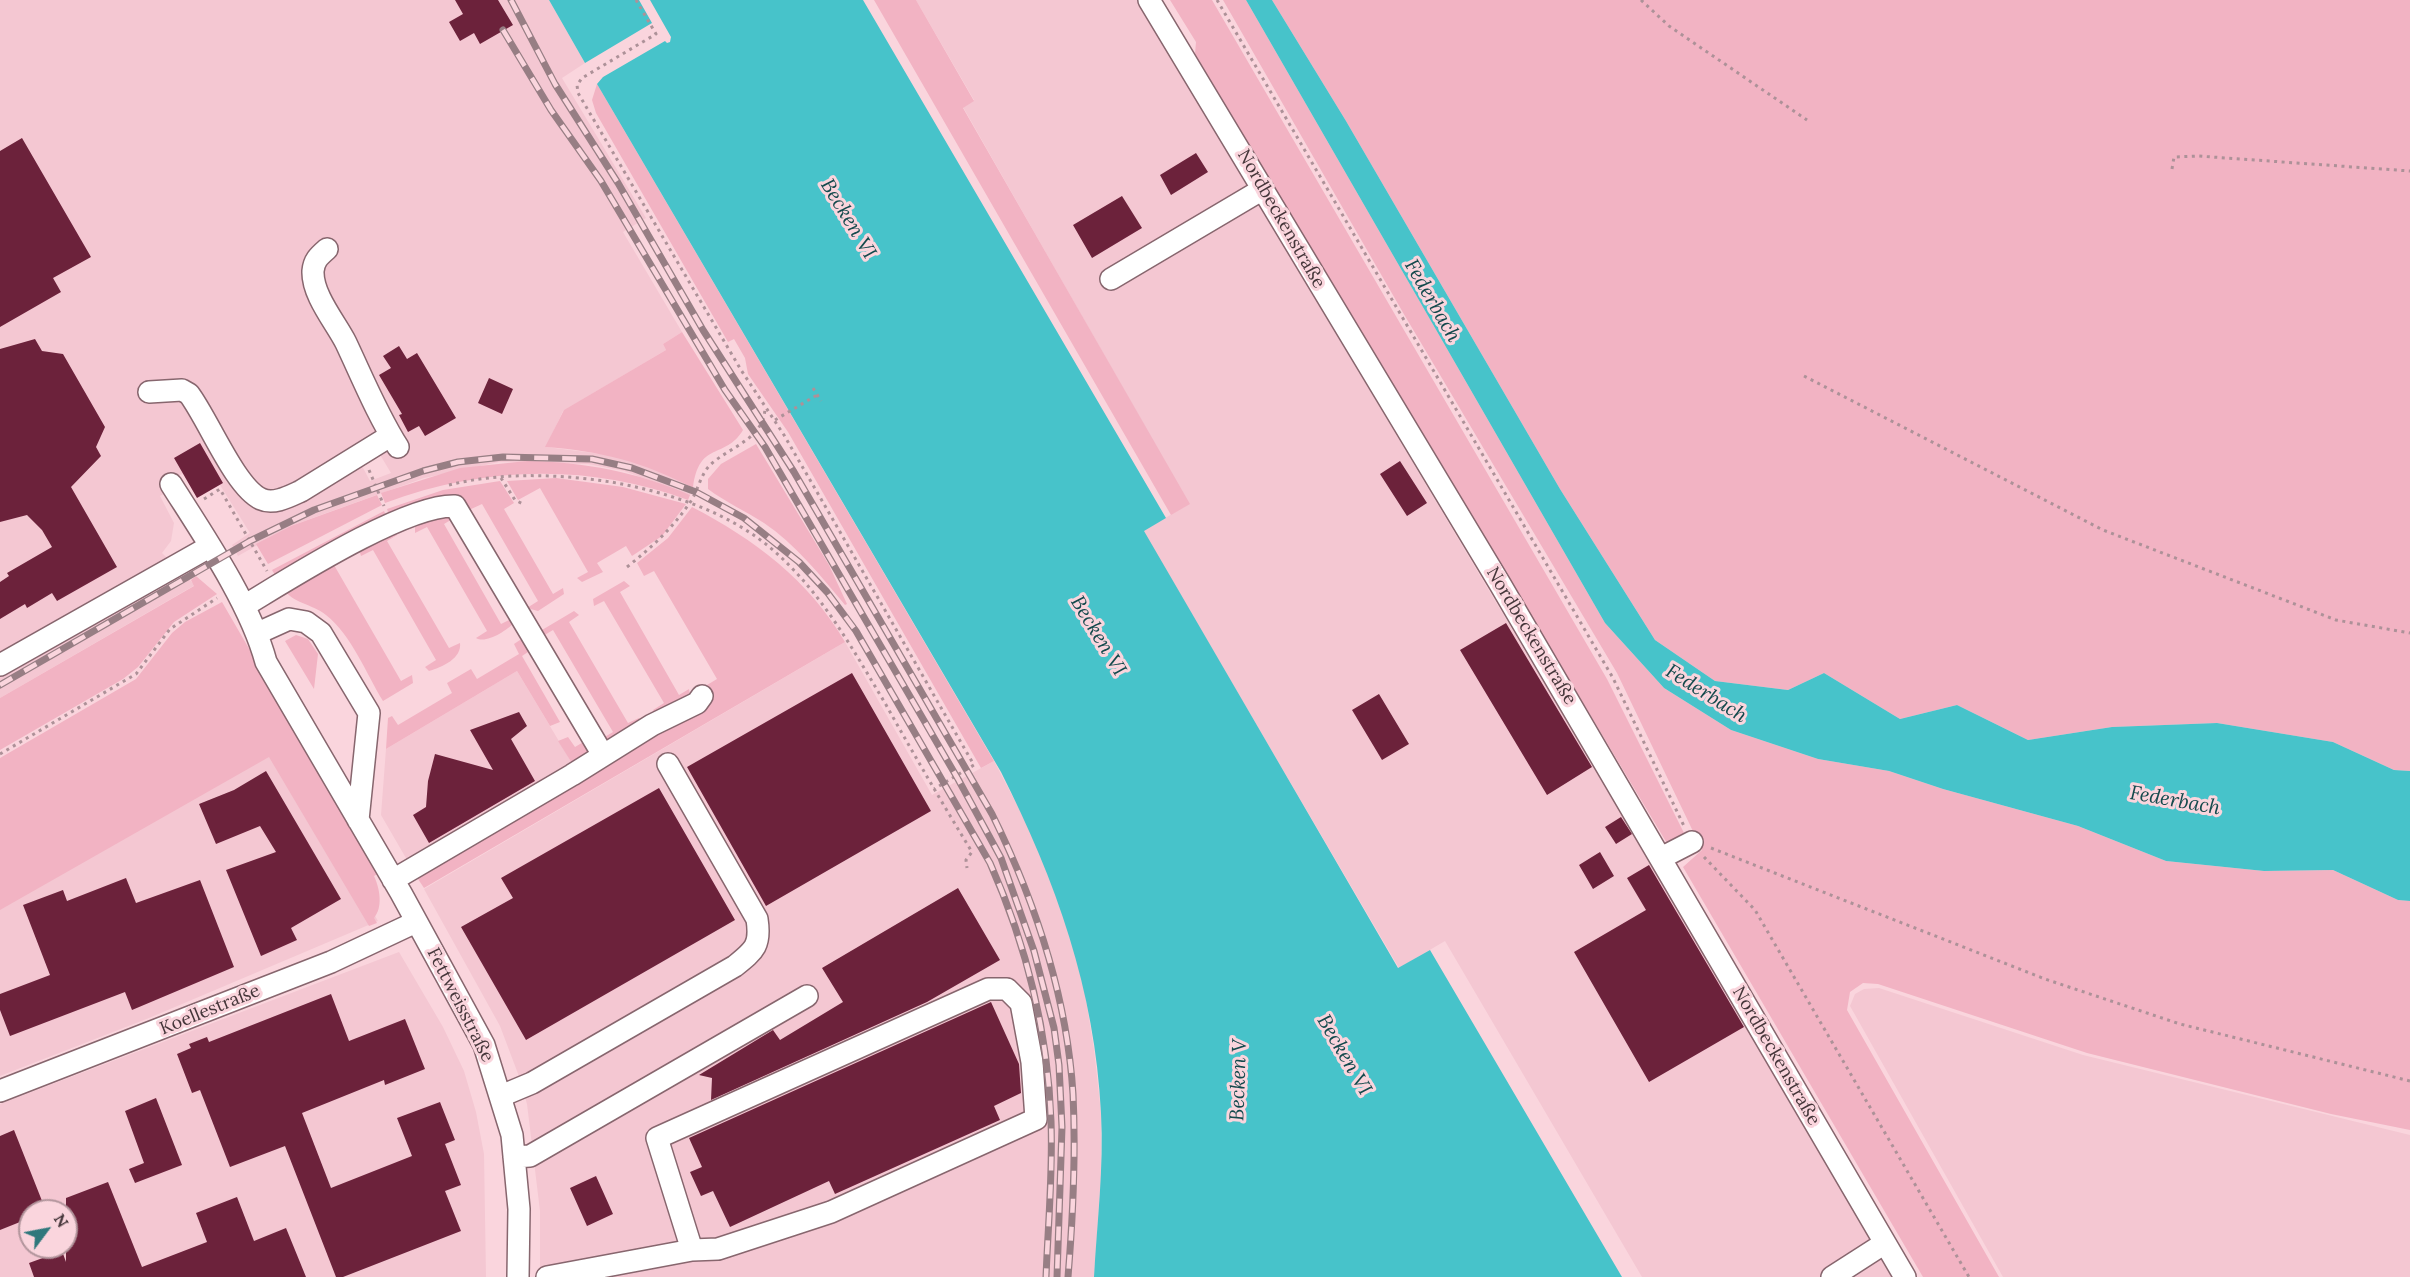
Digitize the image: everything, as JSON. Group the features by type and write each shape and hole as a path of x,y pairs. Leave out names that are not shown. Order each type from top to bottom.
{"street":[{"name":"Nordbeckenstraße","path":"1149,0 1661,858 1905,1277"},
{"path":"1111,279 1263,189"},
{"path":"149,392 182,390 189,394 241,481 261,499 272,501 301,491 394,442 319,294 313,273 316,259 327,249"},
{"name":"Fettweisstraße","path":"171,484 239,597 258,633 266,662 393,880 484,1045 501,1096 514,1157 519,1209 518,1277"},
{"path":"239,597 276,587 391,524 444,506 455,506 603,755"},
{"path":"0,665 213,553"},
{"path":"258,633 289,619 306,622 321,633 369,713 358,820"},
{"path":"393,880 652,725 697,703 702,696"},
{"path":"501,1096 532,1083 735,966 754,951 759,934 757,919 668,764"},
{"path":"1661,858 1692,842"},
{"name":"Koellestraße","path":"0,1091 320,966 416,922"},
{"path":"547,1277 692,1251 718,1249 831,1212 1036,1119 1032,1062 1021,1003 1007,989 987,988 657,1138 692,1251"},
{"path":"514,1157 530,1156 807,996"},
{"path":"1832,1277 1886,1243"}],"path":[{"path":"636,0 656,34 582,78 577,89 692,288 775,421 974,765 934,789"},
{"path":"1217,0 1613,678 1692,842 1755,910 1969,1277"},
{"path":"1641,0 1669,26 1807,120"},
{"path":"2172,169 2174,157 2198,156 2410,171"},
{"path":"1804,376 2103,530 2336,620 2410,633"},
{"path":"813,388 821,401"},
{"path":"775,421 817,395"},
{"path":"627,567 664,538 690,503 711,464 755,433 762,420 765,406"},
{"path":"368,466 391,524"},
{"path":"501,478 515,500 523,504"},
{"path":"186,509 220,489 276,587"},
{"path":"690,503 729,521 772,549 836,619 972,852 966,860 967,868"},
{"path":"0,754 136,674 170,629 239,597"},
{"path":"1692,842 1733,854 2056,983 2180,1024 2410,1081"}],"shaded area":[{"path":"0,0 549,0 585,63 562,78 646,218 623,232 682,332 663,344 666,350 563,411 546,447 610,455 657,469 693,488 690,495 624,471 588,464 499,462 424,478 318,516 291,526 238,556 232,545 250,533 220,485 187,471 170,481 174,488 160,496 174,523 171,541 162,553 195,585 0,698","holes":["379,453 391,473 370,481 361,464"]},
{"path":"874,0 916,0 974,101 963,108 1190,504 1171,515"},
{"path":"916,0 1137,0 1898,1277 1642,1277 1445,941 1399,968 1143,531 1189,504 963,107 974,100"},
{"path":"1170,0 1212,0 1607,679 1687,839 1668,845 1195,54 1196,42"},
{"path":"1223,0 1246,0 1605,623 1664,688 1731,730 1818,759 1889,771 1943,789 2078,826 2166,861 2264,871 2333,870 2398,900 2410,901 2410,1130 2331,1114 2087,1053 1878,984 1863,983 1850,992 1847,1010 1999,1277 1923,1277 1683,867 1702,850 1617,673 1405,316"},
{"path":"1272,0 2410,0 2410,771 2394,770 2333,742 2217,723 2112,727 2028,740 1957,705 1900,719 1824,673 1788,690 1715,681 1655,640 1560,489 1346,121"},
{"path":"597,84 994,761 981,768 788,432 748,374 745,358 734,339 728,342 596,113 592,100"},
{"path":"682,332 743,430 728,445 707,456 696,473 693,488 657,471 622,459 585,451 545,447 564,410 666,350 663,344"},
{"path":"756,444 829,565 847,604 845,605 807,561 775,531 708,489 708,479 721,464"},
{"path":"527,461 590,466 630,474 690,495 688,500 651,488 613,480 574,475 536,474 498,476 460,482 385,503 381,493 460,468"},
{"path":"556,478 623,487 686,504 662,536 632,556 626,546 597,563 603,572 582,582 577,578 588,572 540,488 518,500 507,481"},
{"path":"500,481 514,503 504,509 553,594 563,588 564,594 538,611 527,608 538,601 482,504 469,510 462,502 443,498 421,504 390,518 387,509 443,490"},
{"path":"377,495 382,505 268,564 256,544 291,526"},
{"path":"692,507 737,533 778,563 815,599 845,642 424,888 414,873 710,698 707,685 717,679 654,571 644,576 637,563 668,538"},
{"path":"384,511 388,520 278,580 272,570"},
{"path":"444,513 454,518 444,524 501,624 513,618 514,623 490,638 476,638 487,631 427,527 415,533 415,527"},
{"path":"395,532 397,535 387,541 449,648 460,643 455,657 429,671 425,667 436,660 373,550 361,556 359,549"},
{"path":"334,565 401,681 412,675 413,683 383,701 343,633 321,611 291,597 283,588"},
{"path":"196,576 217,594 174,622 138,667 123,679 0,750 0,698 194,586 191,580"},
{"path":"624,581 630,586 620,592 679,695 689,689 690,696 655,714 653,710 664,703 604,601 594,606 593,599"},
{"path":"222,602 379,873 374,876 380,898 379,909 374,918 377,923 369,926 269,757 0,910 0,758 136,679 172,633 185,622"},
{"path":"574,611 579,615 569,622 628,723 639,718 642,723 606,742 603,738 613,732 553,630 543,636 542,630"},
{"path":"296,635 308,639 318,654 314,689 285,641"},
{"path":"520,640 527,642 531,650 522,656 560,722 550,726 517,671 386,749 388,718 392,716 398,725 452,693 447,683 471,669 477,679 519,654 514,644"},
{"path":"845,642 932,795 994,761 1035,839 1061,908 1082,975 1094,1049 1101,1113 1101,1176 1094,1277 540,1277 540,1211 527,1104 520,1079 500,1026 424,889"},
{"path":"517,671 575,768 410,865 381,815 386,749"},
{"path":"568,737 575,747 585,741 589,750 587,759 575,768 558,741"},
{"path":"275,744 378,921 149,1018 0,1076 0,905"},
{"path":"399,952 443,1027 464,1071 476,1112 484,1154 486,1277 0,1277 0,1104"},
{"path":"1879,988 2083,1055 2410,1135 2410,1277 2003,1277 1850,1006 1855,994 1864,989"}],"water":[{"path":"549,0 639,0 652,23 585,63"},
{"path":"650,0 863,0 1166,518 1144,531 1398,968 1430,950 1622,1277 1094,1277 1102,1154 1097,1068 1091,1023 1081,980 1055,895 1021,813 1001,772 597,84 603,77 665,41 670,42 671,37"},
{"name":"Federbach","path":"1246,0 1272,0 1346,121 1560,489 1655,640 1715,681 1788,690 1824,673 1900,719 1957,705 2028,740 2112,727 2217,723 2333,742 2394,770 2410,771 2410,901 2398,900 2333,870 2264,871 2166,861 2078,826 1943,789 1889,771 1818,759 1731,730 1664,688 1605,623"}],"building":[{"path":"455,0 498,0 513,25 480,44 474,33 460,41 449,22 463,14"},
{"path":"22,138 91,257 53,278 61,292 0,327 0,151"},
{"path":"1196,153 1208,172 1171,195 1160,175"},
{"path":"1122,196 1142,228 1092,258 1073,225"},
{"path":"35,339 42,351 63,354 105,427 96,447 101,456 71,487 117,567 57,601 52,593 27,608 25,604 0,619 0,582 9,576 7,573 52,547 42,530 27,515 0,522 0,349"},
{"path":"399,346 407,359 417,353 456,418 425,436 419,426 408,432 399,415 402,414 379,375 391,368 383,356"},
{"path":"489,378 513,389 502,414 478,403"},
{"path":"200,443 223,483 197,498 174,458"},
{"path":"1400,461 1427,503 1407,516 1380,474"},
{"path":"1506,623 1592,767 1547,795 1460,650"},
{"path":"852,673 931,811 766,906 687,767"},
{"path":"1379,694 1409,744 1382,760 1352,710"},
{"path":"519,712 527,726 511,739 535,781 429,843 413,815 426,807 428,781 435,754 493,770 470,730"},
{"path":"266,771 341,899 291,928 297,940 261,956 226,870 276,852 260,826 216,844 199,804 234,790"},
{"path":"659,788 735,920 526,1040 461,927 513,898 501,878"},
{"path":"1621,817 1632,834 1616,844 1605,827"},
{"path":"1600,852 1614,876 1593,889 1579,865"},
{"path":"1649,865 1744,1027 1649,1082 1574,952 1646,910 1627,878"},
{"path":"126,878 136,903 200,880 234,967 132,1010 125,992 10,1036 0,1010 0,994 50,975 23,905 63,890 67,901"},
{"path":"958,888 1000,960 927,1002 711,1100 712,1078 699,1075 773,1030 780,1040 843,1002 822,968"},
{"path":"331,994 349,1041 405,1019 425,1069 385,1085 384,1080 302,1113 331,1188 412,1156 397,1118 440,1102 455,1140 445,1144 461,1185 445,1191 461,1231 343,1277 336,1277 285,1146 230,1167 200,1090 192,1093 177,1054 191,1048 189,1044 207,1037 209,1042"},
{"path":"991,1002 1019,1064 1021,1093 994,1106 1000,1120 835,1194 829,1181 730,1227 713,1191 701,1196 690,1172 702,1167 689,1138"},
{"path":"156,1098 182,1165 135,1183 129,1169 144,1163 125,1111"},
{"path":"14,1130 41,1199 18,1199 18,1223 0,1230 0,1136"},
{"path":"596,1176 613,1214 587,1226 570,1188"},
{"path":"108,1182 142,1267 207,1242 196,1213 237,1197 254,1241 286,1228 306,1277 34,1277 29,1263 40,1259 65,1259 66,1262 66,1259 78,1259 78,1199 66,1198"}],"railway":[{"path":"511,0 555,84 618,183 703,330 794,472 992,814 1008,847 1046,950 1056,985 1070,1057 1074,1163 1068,1277"},
{"path":"503,30 551,110 601,181 725,390 765,447 958,779 1001,858 1034,951 1054,1028 1059,1065 1062,1127 1057,1277"},
{"path":"0,685 250,541 314,510 423,471 458,462 503,457 592,459 632,468 696,492 744,518 799,562 827,592 856,631 990,863 1003,894 1033,989 1049,1088 1051,1180 1046,1277"}],"water label":[{"name":"Becken VI","path":"848,219"},
{"name":"Becken VI","path":"1098,636"},
{"name":"Becken VI","path":"1344,1055"},
{"name":"Becken V","path":"1239,1080"}]}
